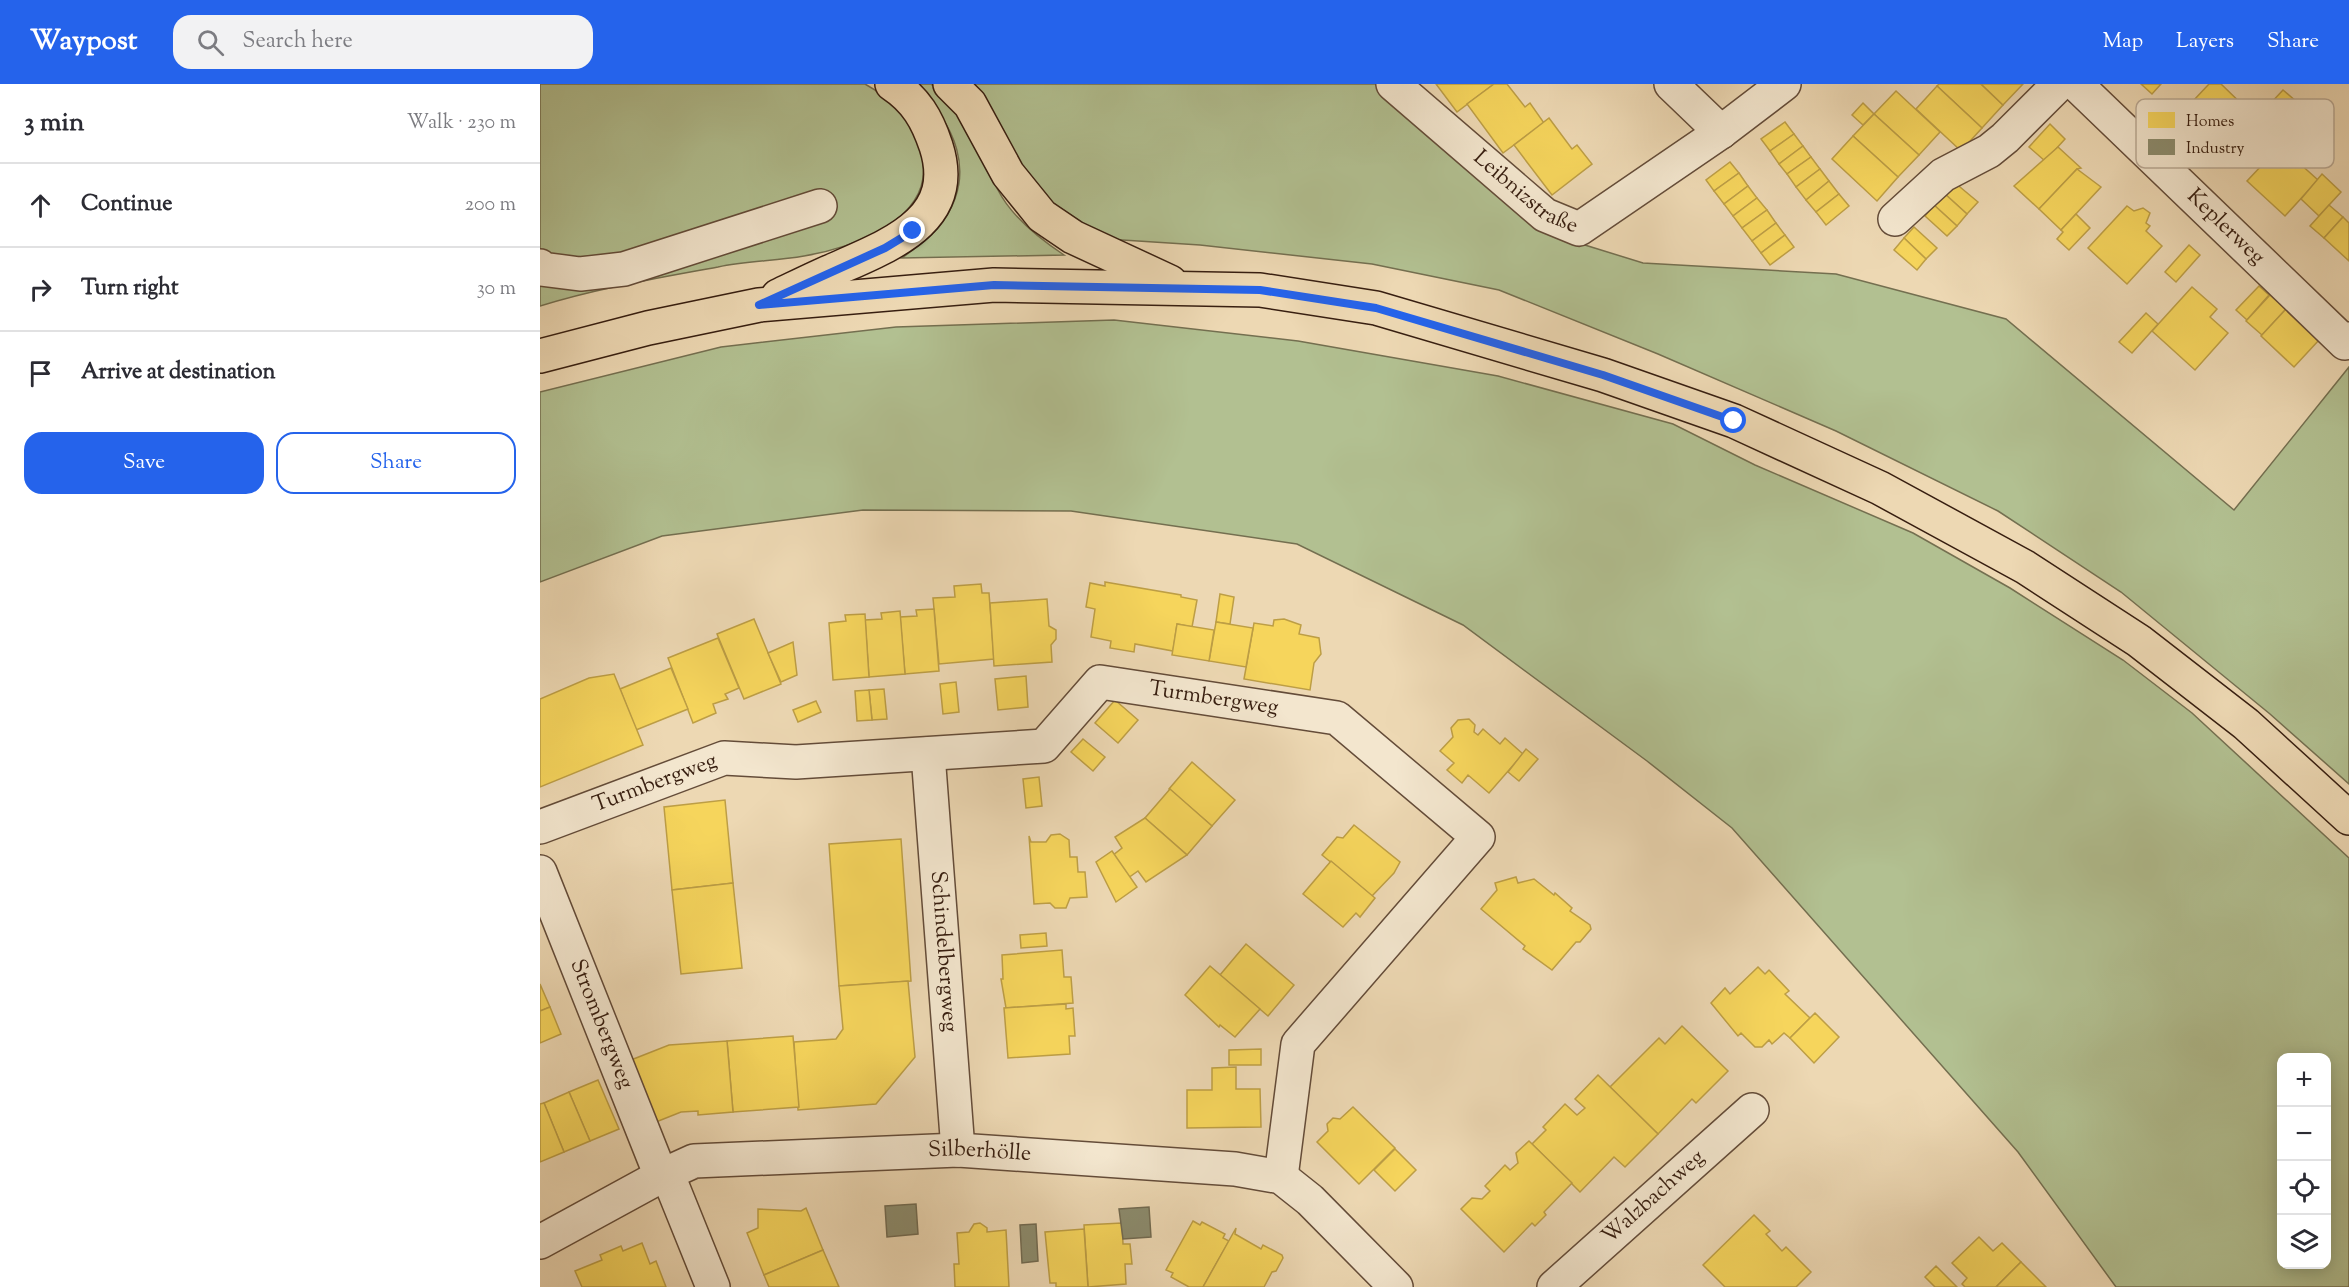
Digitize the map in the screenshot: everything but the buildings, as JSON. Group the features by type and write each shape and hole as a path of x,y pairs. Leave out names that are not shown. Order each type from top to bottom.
{"main road":[{"path":"759,305 885,248 913,231 929,210 939,188 942,165 927,118 892,84"},
{"path":"950,84 970,104 1008,174 1042,216 1073,237 1179,287"},
{"path":"540,356 648,328 759,305 994,285 1260,290 1376,308 1603,375 1734,421 1880,488 2025,567 2139,641 2237,717 2349,818"}],"street":[{"name":"Leibnizstraße","path":"1393,84 1545,215 1579,229 1721,132 1784,84"},
{"path":"1671,84 1721,132"},
{"path":"1895,219 1942,176 1989,151 2005,138 2059,84"},
{"name":"Keplerweg","path":"2076,84 2136,142"},
{"name":"Keplerweg","path":"2163,168 2345,343 2349,339"},
{"path":"540,266 542,269 580,274 624,269 820,206"},
{"name":"Turmbergweg","path":"540,827 724,758 796,762 1044,746 1100,682 1337,718 1478,837 1298,1044 1281,1177"},
{"name":"Schindelbergweg","path":"928,754 958,1150"},
{"name":"Strombergweg","path":"540,872 664,1174 714,1287"},
{"name":"Walzbachweg","path":"1554,1287 1752,1110"},
{"name":"Silberhölle","path":"540,1242 664,1174 693,1161 958,1150 1235,1169 1281,1177 1310,1200 1396,1287"}],"green space":[{"path":"540,84 865,84 885,97 908,123 919,144 923,178 916,197 904,213 887,227 845,246 804,256 729,265 651,279 540,306"},
{"path":"913,84 931,84 942,95 961,121 1010,209 1036,234 1064,255 902,258 928,238 941,224 952,205 958,186 960,167 957,149 950,132 928,99"},
{"path":"962,84 1402,84 1572,241 1643,263 1836,274 2006,319 2234,510 2349,367 2349,784 2270,714 2121,592 1998,511 1836,431 1658,354 1499,290 1372,264 1200,245 1107,239 1029,187 998,121"},
{"path":"1114,320 1298,341 1498,376 1673,424 1755,465 1913,533 2010,588 2123,660 2192,713 2349,858 2349,1287 2116,1287 2018,1152 1732,828 1647,761 1463,625 1297,544 1071,511 863,510 662,536 540,582 540,392 721,347 896,327"}],"route":[{"path":"913,231 885,248 759,305 994,285 1091,285 1260,290 1376,308 1603,375 1734,421"}]}
